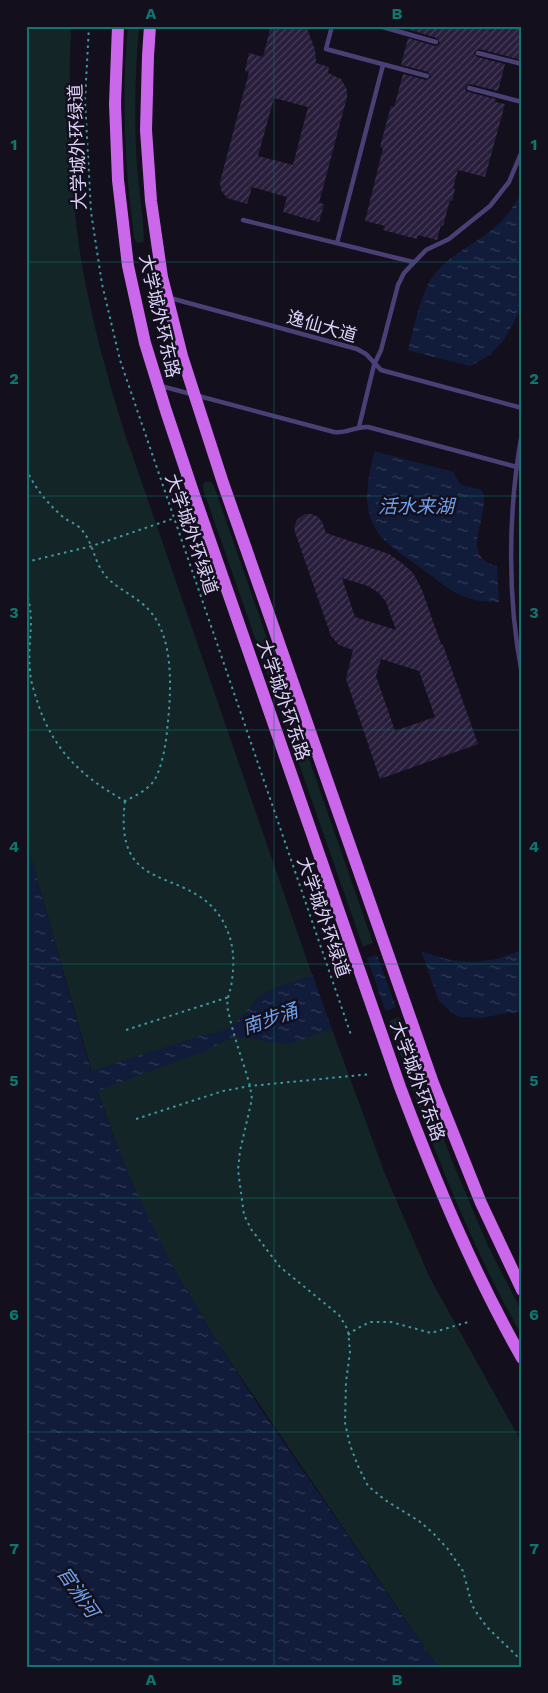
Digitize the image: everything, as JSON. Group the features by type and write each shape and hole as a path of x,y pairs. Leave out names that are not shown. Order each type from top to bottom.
{"main road":[{"name":"大学城外环东路","path":"118,26 115,104 120,205 128,266 136,305 158,385 193,492 404,1096 439,1187 487,1293 522,1358"},
{"name":"大学城外环东路","path":"150,26 146,96 148,164 155,235 166,297 182,356 409,1014 462,1158 499,1244 522,1290"}],"lane":[{"path":"332,26 326,49 427,76"},
{"path":"379,26 436,42"},
{"path":"478,53 522,64"},
{"path":"337,243 383,65"},
{"path":"469,88 522,102"},
{"path":"359,427 374,364 381,350 401,278 413,262 426,250 449,239 490,206 509,182 522,151"},
{"path":"244,220 413,262"},
{"name":"逸仙大道","path":"166,297 352,347 363,352 381,370 522,408"},
{"path":"158,385 334,432 368,427 517,467"},
{"path":"522,433 517,467 512,564 513,601 519,631 522,674"}],"path":[{"name":"大学城外环绿道","path":"88,26 85,100 91,212 102,284 118,353 129,392 351,1035"},
{"path":"26,469 34,486 48,504 64,518 80,528 92,546 102,571 115,585 148,608 162,634 167,653 170,697 166,740 160,768 154,781 144,791 125,801"},
{"path":"26,562 92,546 172,519"},
{"path":"26,591 31,610 32,629 30,672 45,724 65,756 103,789 125,801"},
{"path":"125,801 122,821 124,841 133,858 146,872 194,894 220,916 232,942 233,967 227,1008 250,1086 252,1099 240,1151 238,1170 244,1215 251,1230 280,1267 339,1315 348,1330 350,1352 346,1382 345,1422 350,1445 368,1486 385,1500 419,1521 448,1548 463,1571 472,1605 478,1615 487,1627 522,1661"},
{"path":"126,1030 229,997"},
{"path":"136,1119 223,1091 250,1086 371,1074"},
{"path":"348,1335 370,1322 390,1322 430,1334 468,1322"}],"shaded area":[{"path":"26,26 71,26 70,146 74,206 82,265 100,348 124,431 309,966 385,1174 430,1278 522,1443 522,1667 438,1667 223,1351 172,1266 128,1174 97,1090 26,840"},
{"path":"128,26 139,26 135,131 144,239 143,242 139,243 136,242 134,237 126,158 124,106"},
{"path":"205,482 211,482 214,486 373,943 363,947 203,489"},
{"path":"399,1017 452,1161 489,1248 522,1312 522,1336 483,1260 432,1142 389,1021"}],"water":[{"name":"活水来湖","path":"522,193 522,307 504,340 490,355 465,370 459,385 454,474 461,485 480,489 483,493 484,504 477,538 477,548 481,556 489,563 504,568 500,602 487,602 466,597 448,588 381,537 369,514 367,498 368,481 376,447 399,382 428,284 447,261 500,222"},
{"path":"26,840 91,1071 200,1036 226,1030 236,1023 259,996 273,988 392,950 417,950 450,960 474,962 497,959 522,950 522,1012 482,1018 460,1017 452,1013 436,998 426,997 289,1044 234,1037 203,1052 97,1091 128,1174 172,1266 256,1402 438,1667 26,1667"}],"pier":[{"path":"406,350 473,367 464,378 459,396 454,472 374,451"},
{"path":"497,565 522,567 522,599 499,602"},
{"path":"401,946 420,948 439,1002 432,999 426,1000 397,1010 376,952"},
{"path":"366,955 386,1013 333,1032 312,973"}],"building":[{"path":"271,26 306,26 315,50 316,63 329,67 328,73 341,79 347,90 347,97 319,203 324,204 319,222 283,212 287,197 252,187 247,204 227,198 221,190 220,182 249,72 245,71 249,53 263,57","holes":["274,98 308,107 293,165 258,156"]},
{"path":"411,26 522,26 522,60 479,49 474,52 477,57 505,64 498,91 470,84 466,86 465,90 496,99 495,102 505,104 485,177 458,170 452,201 450,200 437,240 418,235 417,239 383,230 385,226 365,221 383,148 380,147 391,106 394,107 403,74 426,80 431,77 428,72 401,65 408,38 435,46 440,43 437,38 410,30"},
{"path":"305,514 312,514 322,522 326,533 389,554 413,573 422,590 441,644 443,645 478,744 380,779 346,679 353,650 339,645 331,636 295,532 294,527 297,520","holes":["342,578 368,586 379,593 386,602 396,630 355,617","381,659 419,671 435,717 395,731 376,676"]}],"water label":[{"name":"南步涌","path":"270,1019"},
{"name":"官洲河","path":"78,1592"}]}
